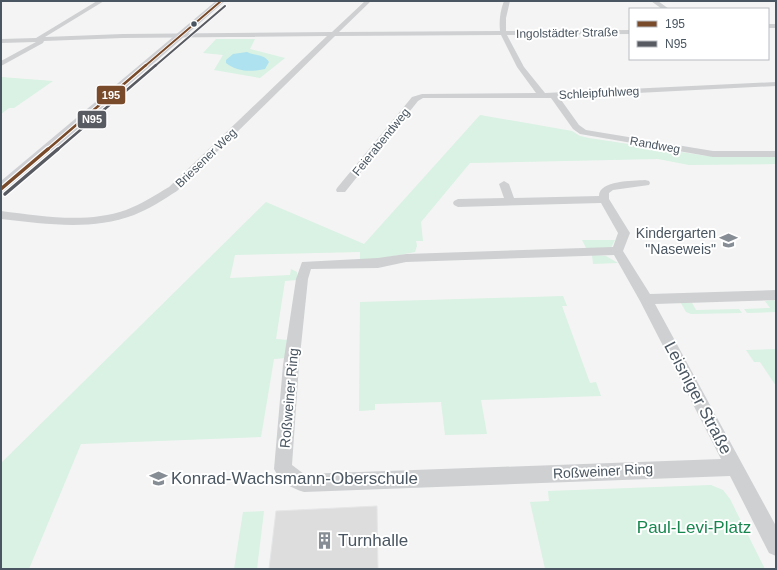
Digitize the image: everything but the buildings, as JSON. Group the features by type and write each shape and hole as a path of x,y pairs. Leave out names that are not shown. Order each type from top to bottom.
{"main road":[{"path":"1,189 221,1"}],"street":[{"path":"30,47 28,45 36,39 101,1"},
{"name":"Briesener Weg","path":"1,215 59,221 88,222 128,214 152,204 174,189 368,1"},
{"path":"507,1 504,10 503,34 518,63 536,90 543,96"},
{"path":"654,1 664,8"},
{"name":"Ingolstädter Straße","path":"1,41 180,36 629,32"},
{"path":"1,64 30,47 36,46 46,39"},
{"name":"Schleipfuhlweg","path":"422,96 543,96 776,84"},
{"path":"422,85 422,96"},
{"name":"Randweg","path":"553,95 576,127 583,132 713,154 776,154"},
{"name":"Feierabendweg","path":"341,190 415,99 422,96"},
{"path":"617,251 624,233 604,199 604,192 610,187 645,183"},
{"path":"504,184 510,201"},
{"path":"458,203 604,199"},
{"name":"Leisniger Straße","path":"617,251 627,265 646,299 776,546"},
{"name":"Roßweiner Ring","path":"617,251 406,258 378,263 306,265 302,279 291,365 283,469 295,480 304,483 734,467"},
{"path":"646,299 776,295"}],"green space":[{"path":"216,39 255,39 250,49 285,58 260,78 214,70 223,55 203,53"},
{"path":"1,77 53,81 14,108 9,108 1,114"},
{"path":"480,115 572,131 580,136 589,138 707,156 776,156 776,164 689,165 658,159 470,163 421,222 423,241 416,241 417,246 415,252 378,259 360,260 360,252 235,255 230,278 290,275 291,269 297,272 297,280 285,281 276,339 289,340 287,358 274,359 261,437 81,444 29,569 1,569 1,463 266,202 364,244"},
{"path":"582,240 615,240 611,248 586,248"},
{"path":"592,255 606,256 618,263 593,264"},
{"path":"563,296 567,306 562,306 590,383 596,382 601,396 481,400 487,434 445,435 441,402 375,404 375,410 359,411 360,302"},
{"path":"774,300 776,302 776,312 747,313 744,309 770,308 765,301"},
{"path":"681,303 692,303 696,310 739,309 742,313 691,314 686,312"},
{"path":"776,349 776,386 760,362 754,362 746,350"},
{"name":"Paul-Levi-Platz","path":"711,485 723,490 730,499 765,569 545,569 530,502 549,501 548,491"},
{"path":"264,511 257,569 234,569 243,512"}],"water":[{"path":"247,52 267,59 269,62 265,69 255,71 240,70 226,63 226,60 233,54"}],"transit line":[{"name":"195","path":"1,189 221,1"},
{"name":"N95","path":"5,194 225,6"}],"place":[{"name":"Kindergarten \"Naseweis\"","path":"729,241"},
{"name":"Konrad-Wachsmann-Oberschule","path":"158,478"},
{"name":"Turnhalle","path":"325,540"}]}
